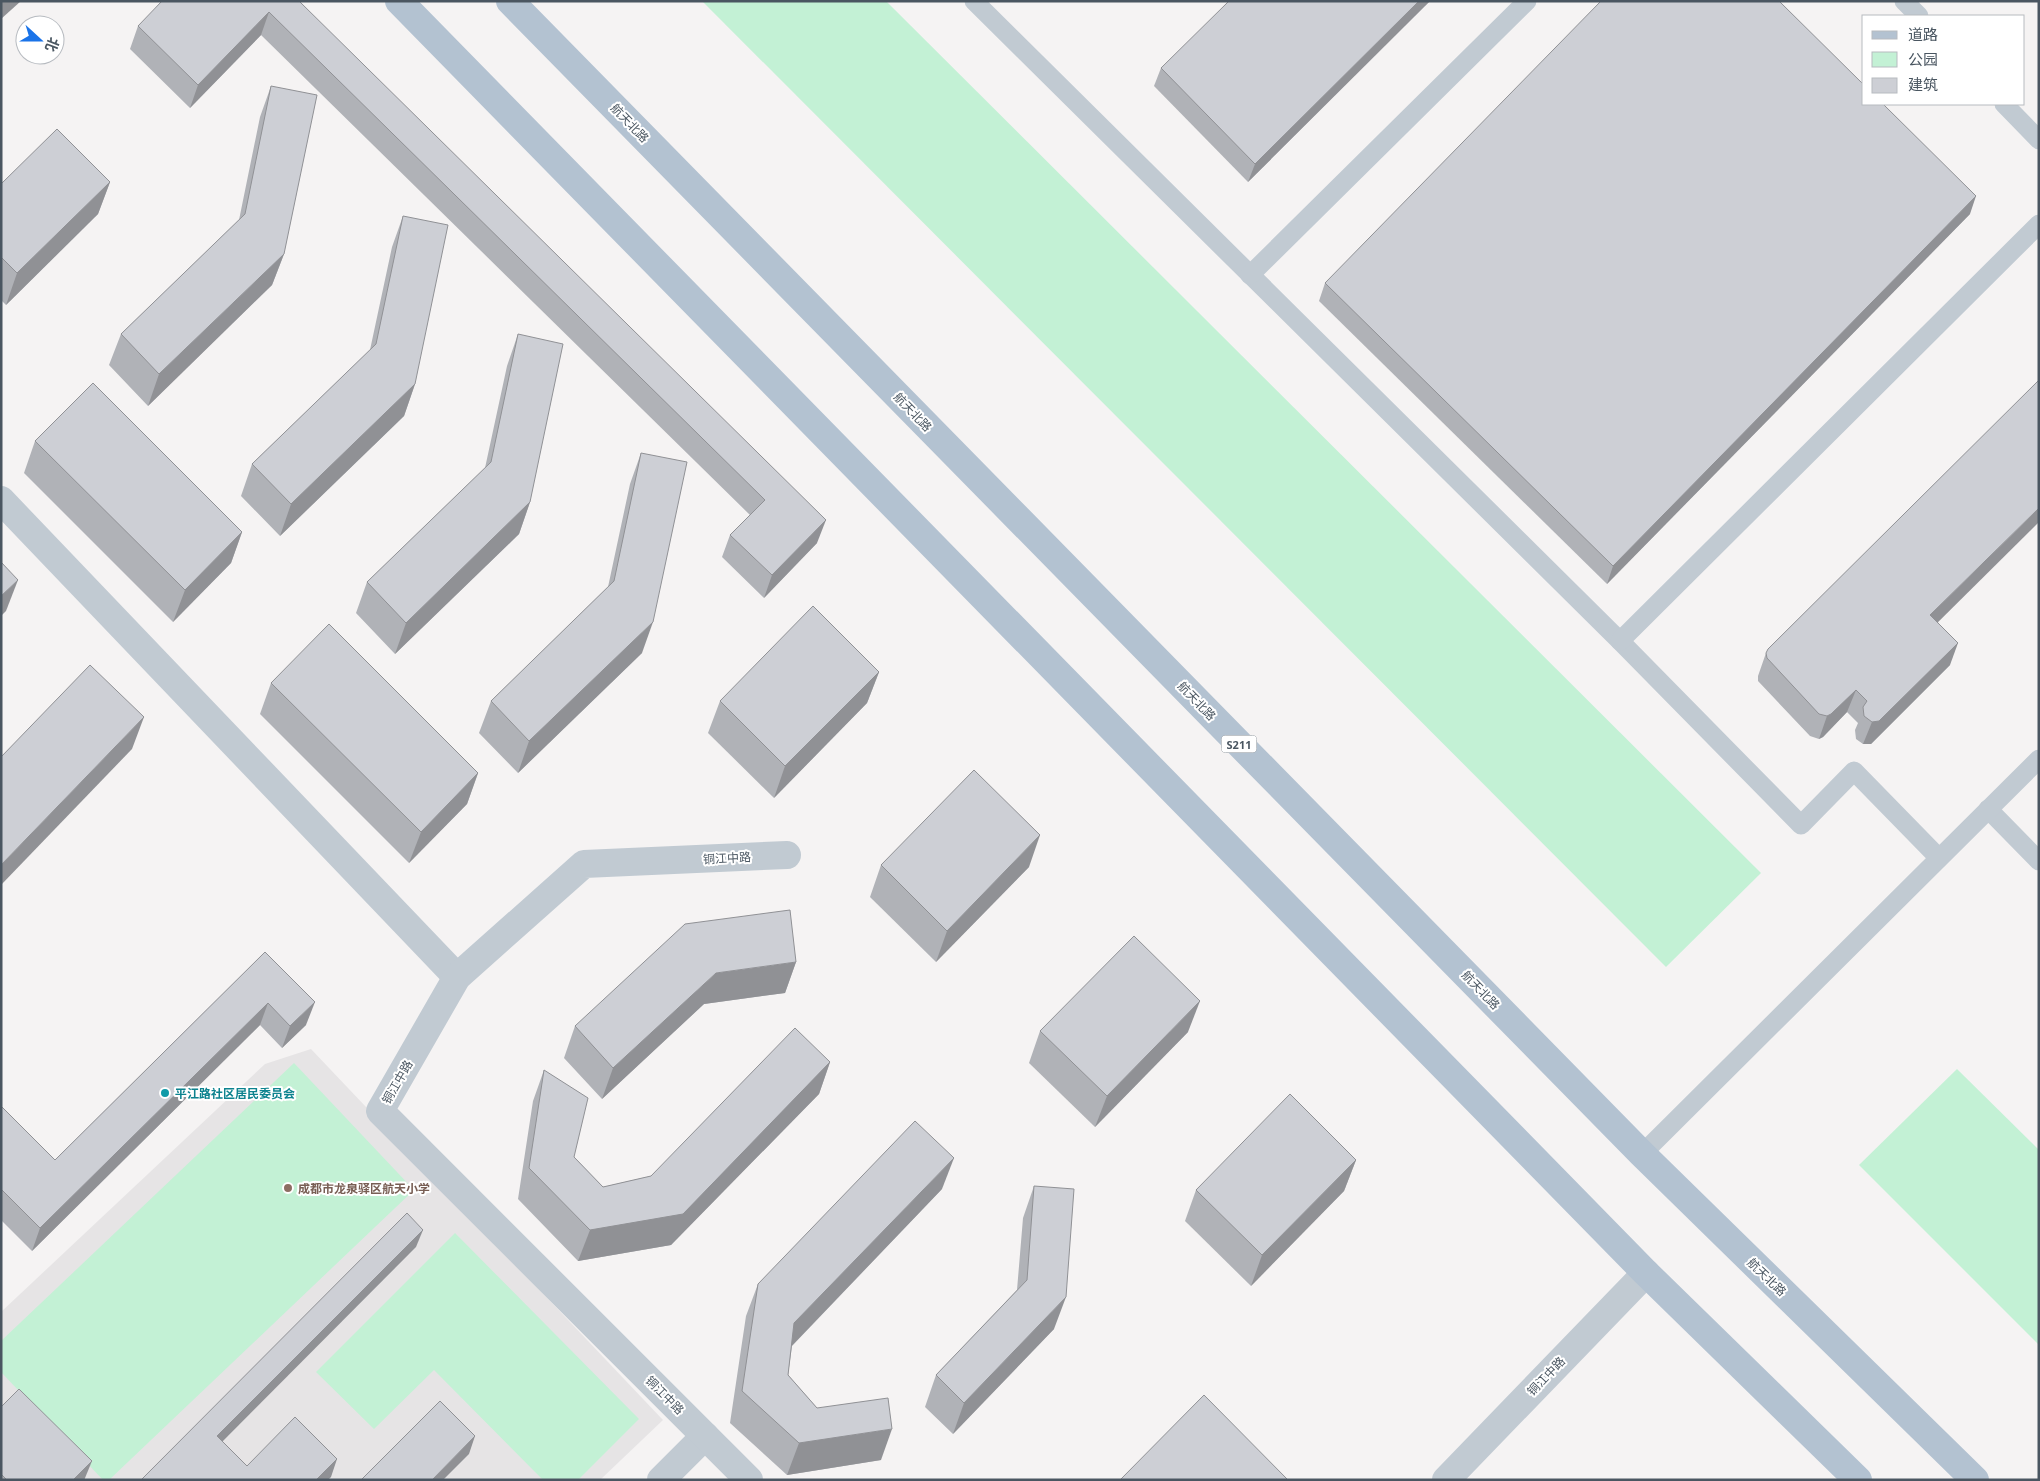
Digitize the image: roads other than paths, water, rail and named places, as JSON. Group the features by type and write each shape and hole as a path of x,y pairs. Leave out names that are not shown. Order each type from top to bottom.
{"main road":[{"path":"399,1 1646,1273 1858,1480"},
{"name":"航天北路","path":"510,1 1642,1154 1975,1480"}],"street":[{"path":"1,500 457,977"},
{"name":"铜江中路","path":"749,1480 380,1111 457,977 584,864 787,855"},
{"name":"铜江中路","path":"1446,1480 1646,1273"},
{"path":"660,1480 705,1436"}],"lane":[{"path":"974,1 1620,641 1801,825 1854,771 1939,858"},
{"path":"1250,275 1528,1"},
{"path":"1904,1 1918,15"},
{"path":"2005,105 2039,140"},
{"path":"1620,641 2039,224"},
{"path":"1642,1154 2039,759"},
{"path":"1988,809 2039,861"}],"place":[{"name":"平江路社区居民委员会","path":"165,1093"},
{"name":"成都市龙泉驿区航天小学","path":"288,1188"}]}
